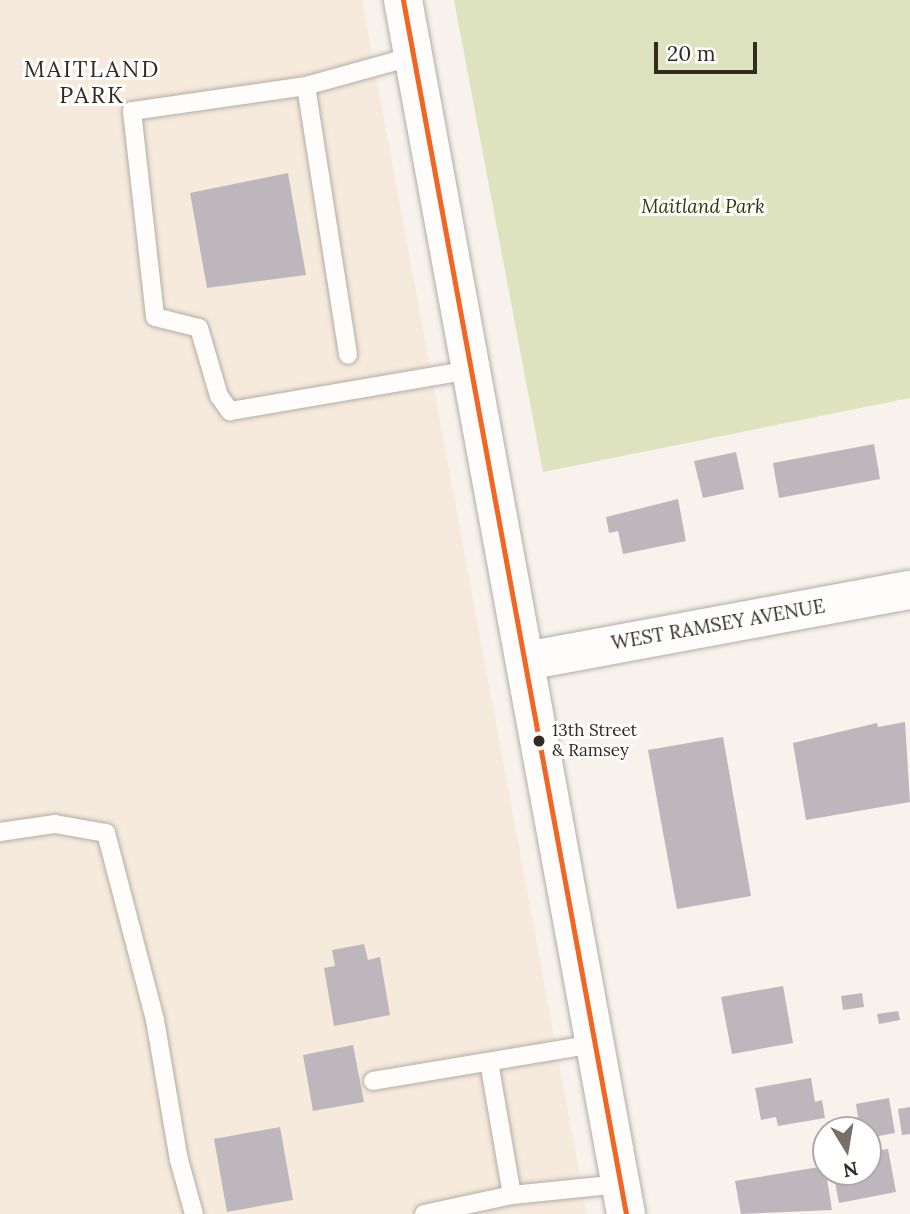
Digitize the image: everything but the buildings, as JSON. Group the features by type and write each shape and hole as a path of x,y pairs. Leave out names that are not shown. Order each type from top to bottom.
{"street":[{"path":"403,0 623,1199"},
{"name":"WEST RAMSEY AVENUE","path":"526,662 910,590"}],"lane":[{"path":"414,56 306,86 132,111 155,317 199,328 219,396 230,411 470,370"},
{"path":"306,86 348,355"},
{"path":"0,832 55,824 106,833 155,1020 179,1160 194,1214"},
{"path":"373,1081 595,1044"},
{"path":"489,1062 512,1195"},
{"path":"424,1214 512,1195 623,1199"}],"shaded area":[{"path":"0,0 362,0 587,1214 0,1214"}],"green space":[{"name":"Maitland Park","path":"454,0 910,0 910,398 543,472"}],"transit line":[{"path":"403,0 626,1214"}],"place":[{"name":"13th Street & Ramsey","path":"539,741"}],"district":[{"name":"MAITLAND PARK","path":"92,82"}]}
